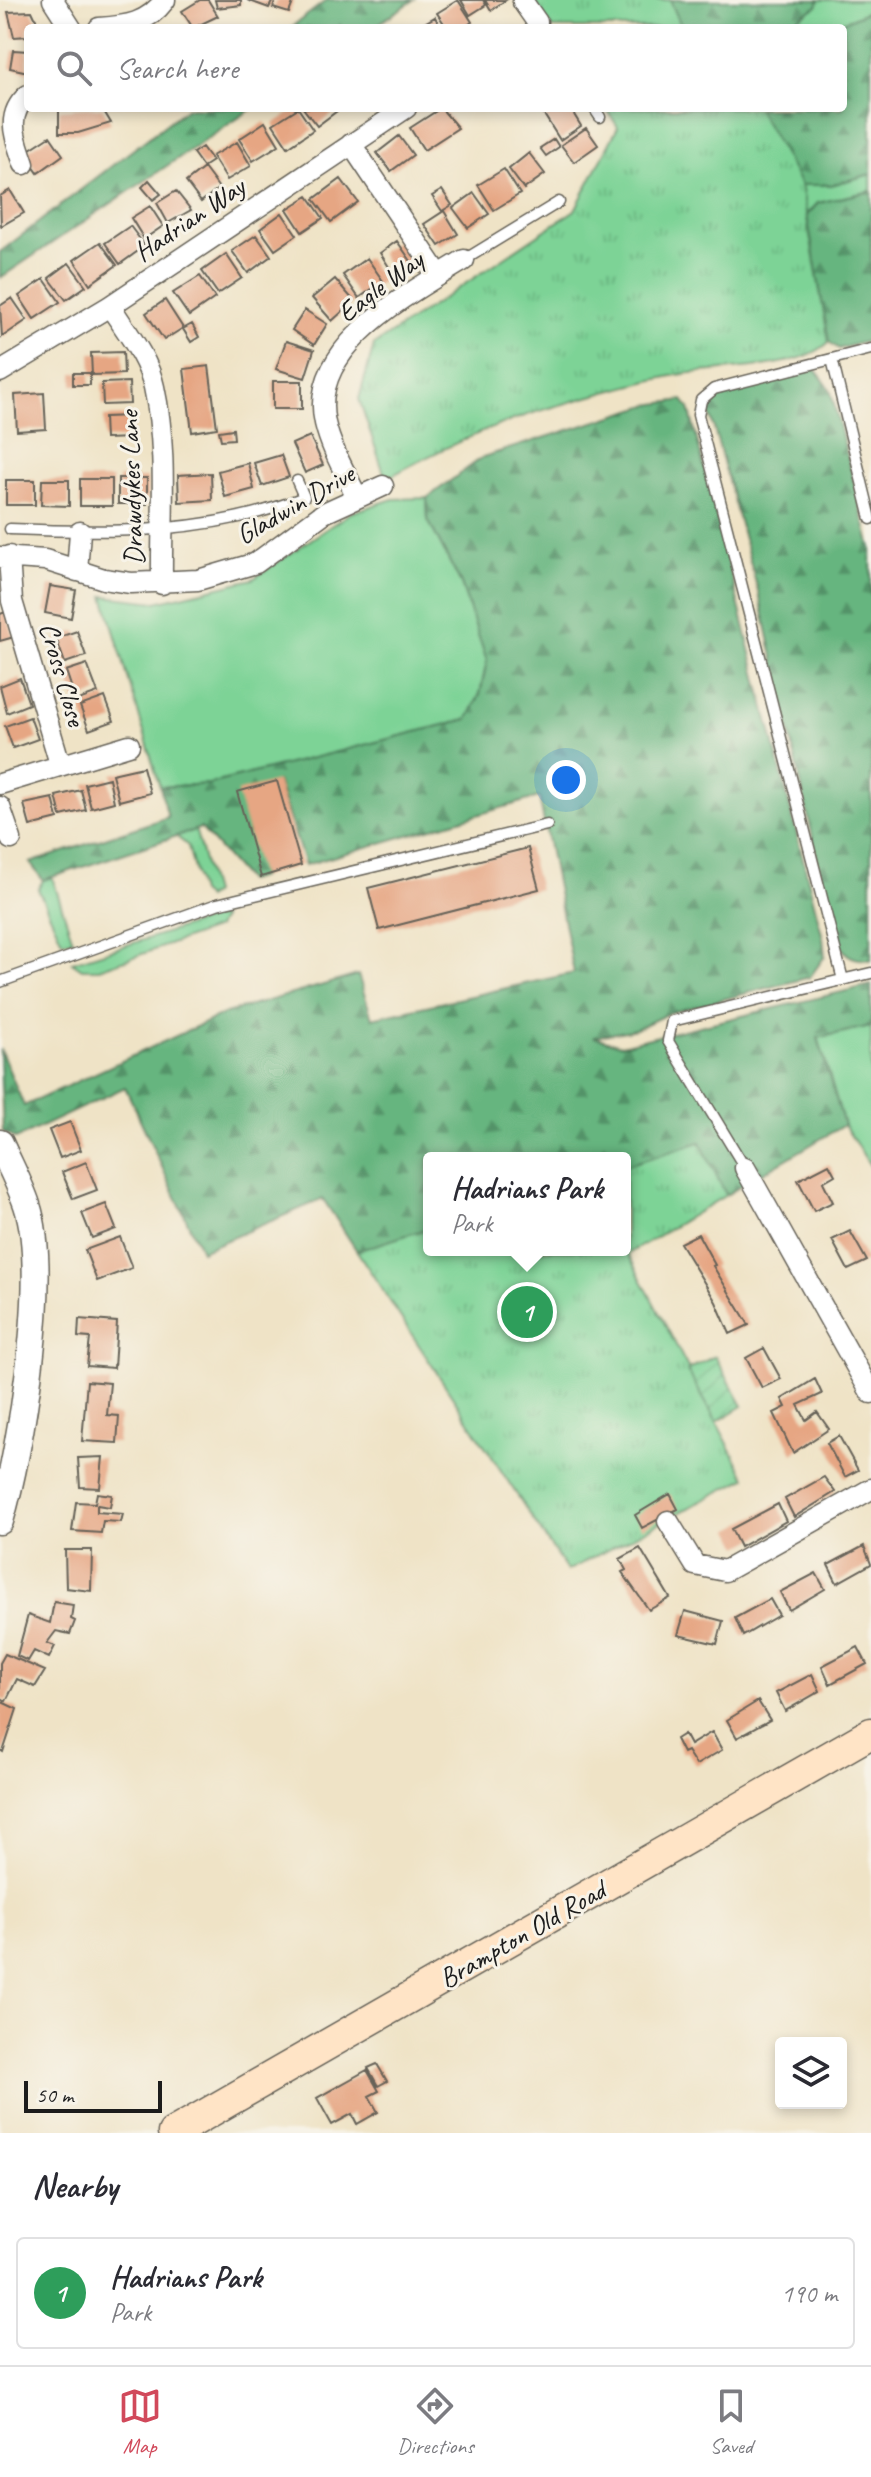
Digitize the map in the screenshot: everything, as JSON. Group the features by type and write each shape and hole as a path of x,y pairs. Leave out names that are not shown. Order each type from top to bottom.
{"main road":[{"name":"Brampton Old Road","path":"173,2133 871,1733"}],"street":[{"path":"53,0 68,24"},
{"path":"138,24 156,12 165,0"},
{"path":"523,2 534,24"},
{"path":"24,100 13,115 12,130 24,164"},
{"name":"Hadrian Way","path":"0,372 110,306 400,112"},
{"path":"351,144 439,275"},
{"name":"Eagle Way","path":"357,497 324,422 325,392 333,370 362,327 464,260"},
{"name":"Drawdykes Lane","path":"110,306 136,346 154,385 160,434 162,584"},
{"name":"Gladwin Drive","path":"5,556 45,560 104,579 162,584 198,580 256,563 324,513 383,486"},
{"path":"77,571 80,532"},
{"name":"Cross Close","path":"5,556 6,602 60,764"},
{"path":"0,784 129,745"},
{"path":"0,807 11,839"},
{"path":"0,1143 28,1206 35,1274 17,1451 0,1521"},
{"path":"745,1168 871,1393"},
{"path":"668,1521 695,1565 725,1571 871,1489"}],"lane":[{"path":"464,260 559,202"},
{"path":"843,980 698,415 701,400 714,389 871,349"},
{"path":"832,359 871,519"},
{"path":"10,529 80,532 161,529 276,509 304,497 297,481"},
{"path":"0,982 217,904 547,825"},
{"path":"745,1168 668,1041 672,1021 871,973"}],"green space":[{"path":"327,0 414,0 378,24 295,24"},
{"path":"534,0 670,0 680,24 549,24"},
{"path":"670,0 819,0 817,6 788,24 680,24"},
{"path":"819,0 871,0 871,10 838,24 788,24 817,6"},
{"path":"871,10 871,174 831,185 801,185 759,112 847,112 847,24 838,24"},
{"path":"182,112 247,112 0,278 0,252"},
{"path":"609,112 759,112 801,185 829,342 815,352 778,364 677,375 553,407 468,438 386,479 359,399 374,345 575,210 618,127"},
{"path":"871,174 871,191 818,203 807,215 801,185 831,185"},
{"path":"871,191 871,340 839,349 829,342 807,215 818,203"},
{"path":"816,370 830,389 871,548 871,960 857,959 848,954 834,934 761,602 709,410 722,391"},
{"path":"683,400 689,408 825,956 810,977 669,1013 636,1029 594,1037 621,1045 871,985 871,1026 818,1038 844,1125 726,1195 700,1142 631,1164 631,1152 423,1152 423,1230 357,1251 323,1199 201,1251 125,1087 16,1139 3,1132 0,1049 24,1106 226,1013 358,975 372,1018 574,973 539,797 305,865 277,781 261,877 247,881 201,828 43,880 30,863 168,817 160,787 209,784 468,719 480,694 487,661 461,584 428,520 427,498 483,457 648,405"},
{"path":"427,498 428,520 461,584 487,661 480,694 468,719 209,784 160,787 104,596 156,602 253,579 350,513 393,499"},
{"path":"195,829 213,893 206,898 200,893 188,846 176,836"},
{"path":"52,877 73,940 62,941 38,889 43,880"},
{"path":"222,918 217,928 99,969 82,969 72,962"},
{"path":"871,1026 871,1167 844,1125 818,1037"},
{"path":"700,1142 726,1195 631,1252 631,1164"},
{"path":"423,1230 423,1256 629,1256 746,1478 567,1571 357,1251"},
{"path":"715,1356 743,1406 717,1422 687,1370"}],"building":[{"path":"200,0 208,0 218,16 201,24 190,24 182,11"},
{"path":"215,0 241,0 241,5 217,8"},
{"path":"247,0 273,0 269,8"},
{"path":"276,0 294,0 289,13 273,8"},
{"path":"458,0 472,22 444,24 437,13"},
{"path":"461,0 483,0 486,5 470,15"},
{"path":"485,0 506,0 491,10"},
{"path":"32,11 38,24 24,24 24,36 14,37 8,12"},
{"path":"435,17 439,24 423,24"},
{"path":"13,50 24,51 24,71 10,68"},
{"path":"59,112 104,112 111,123 78,133 59,133"},
{"path":"292,112 301,112 313,130 288,147 273,124"},
{"path":"306,112 336,112 317,126"},
{"path":"435,112 444,112 458,128 424,150 410,128"},
{"path":"572,112 581,126 560,140 543,113"},
{"path":"265,122 279,145 253,161 239,139"},
{"path":"586,128 598,145 574,162 561,145"},
{"path":"50,136 63,155 38,173 24,153"},
{"path":"399,136 413,155 391,171 377,153"},
{"path":"554,139 559,147 546,156 540,148"},
{"path":"237,142 251,166 227,180 212,156"},
{"path":"202,147 212,161 203,167 193,153"},
{"path":"529,153 545,174 524,189 509,169"},
{"path":"204,168 219,188 201,202 186,182"},
{"path":"504,169 520,194 494,210 478,185"},
{"path":"341,179 358,202 331,222 314,199"},
{"path":"149,180 161,194 153,200 142,187"},
{"path":"10,190 24,213 1,226 0,196"},
{"path":"442,190 452,205 442,211 432,196"},
{"path":"176,191 191,210 168,223 157,203"},
{"path":"474,193 489,214 468,228 453,208"},
{"path":"308,196 323,218 302,232 287,209"},
{"path":"150,206 163,226 144,239 131,218"},
{"path":"444,211 458,234 439,246 424,224"},
{"path":"282,213 297,235 275,250 260,229"},
{"path":"130,226 145,246 120,264 105,243"},
{"path":"256,235 271,256 248,273 232,251"},
{"path":"397,241 413,264 395,276 380,253"},
{"path":"100,242 117,265 90,284 74,260"},
{"path":"226,254 242,278 218,294 202,271"},
{"path":"367,258 383,281 359,298 343,275"},
{"path":"69,263 86,286 66,300 49,278"},
{"path":"200,276 215,298 189,316 173,293"},
{"path":"44,279 60,302 34,319 19,296"},
{"path":"335,279 354,301 332,321 312,298"},
{"path":"12,298 27,320 2,337 0,306"},
{"path":"165,300 183,328 164,340 146,313"},
{"path":"305,310 327,324 314,345 292,330"},
{"path":"192,324 199,337 191,342 183,329"},
{"path":"286,341 314,350 305,378 276,369"},
{"path":"123,352 124,374 92,375 91,353"},
{"path":"209,366 217,428 192,432 184,369"},
{"path":"73,373 90,373 90,385 73,385"},
{"path":"273,381 302,381 302,409 273,409"},
{"path":"129,382 130,404 103,405 102,383"},
{"path":"44,393 46,429 17,431 15,395"},
{"path":"130,416 131,438 105,439 104,417"},
{"path":"233,429 234,439 221,440 219,431"},
{"path":"310,436 323,465 305,473 292,444"},
{"path":"281,455 289,477 262,486 254,463"},
{"path":"248,463 254,489 225,497 218,471"},
{"path":"211,473 212,500 179,502 178,475"},
{"path":"118,478 147,478 147,504 118,504"},
{"path":"80,479 112,479 112,506 80,506"},
{"path":"6,480 35,480 35,505 6,505"},
{"path":"42,480 69,480 69,506 41,505"},
{"path":"50,586 76,590 71,618 45,613"},
{"path":"6,612 14,637 0,641 0,614"},
{"path":"77,631 86,656 65,663 56,638"},
{"path":"87,664 98,693 76,701 66,671"},
{"path":"20,678 29,704 7,713 0,686"},
{"path":"105,697 114,721 89,730 80,706"},
{"path":"30,717 38,739 13,748 5,726"},
{"path":"143,767 150,793 119,801 112,774"},
{"path":"109,778 114,802 91,808 85,784"},
{"path":"277,781 301,865 261,877 237,792"},
{"path":"81,790 86,810 61,816 56,796"},
{"path":"53,798 58,819 30,826 24,804"},
{"path":"528,848 539,889 379,930 368,888"},
{"path":"70,1122 81,1150 60,1158 49,1130"},
{"path":"86,1162 97,1190 73,1199 62,1172"},
{"path":"829,1164 835,1175 823,1182 833,1202 814,1211 798,1180"},
{"path":"106,1204 116,1229 92,1238 82,1213"},
{"path":"850,1231 867,1261 848,1270 832,1240"},
{"path":"698,1234 713,1266 749,1325 730,1334 716,1302 680,1243"},
{"path":"120,1237 132,1268 97,1281 85,1250"},
{"path":"79,1319 117,1322 114,1368 87,1366 90,1338 78,1337"},
{"path":"764,1348 781,1379 762,1388 746,1358"},
{"path":"815,1379 822,1394 798,1405 806,1420 817,1412 829,1429 793,1453 774,1413 786,1407 782,1399"},
{"path":"87,1381 110,1383 107,1415 119,1416 117,1443 82,1441"},
{"path":"839,1436 858,1470 845,1477 827,1443"},
{"path":"103,1457 100,1488 80,1487 78,1458"},
{"path":"824,1477 835,1492 794,1517 785,1499"},
{"path":"97,1493 112,1495 110,1507 97,1505 97,1512 123,1514 121,1522 103,1521 101,1533 72,1531 76,1502 95,1503"},
{"path":"670,1494 678,1509 642,1528 635,1515"},
{"path":"778,1504 786,1521 740,1547 731,1529"},
{"path":"864,1546 871,1564 837,1583 828,1565"},
{"path":"640,1548 670,1598 649,1610 622,1572 626,1570 620,1559"},
{"path":"65,1550 92,1550 91,1591 66,1588"},
{"path":"816,1573 825,1589 789,1610 780,1592"},
{"path":"770,1599 779,1615 743,1636 735,1618"},
{"path":"54,1602 73,1605 71,1619 75,1621 70,1634 56,1631 47,1643 55,1646 49,1658 34,1651 28,1661 17,1656 28,1615 50,1623"},
{"path":"685,1611 723,1621 717,1644 678,1635"},
{"path":"858,1647 867,1664 830,1684 822,1666"},
{"path":"5,1654 45,1671 35,1687 17,1679 6,1701 0,1697 0,1663"},
{"path":"812,1674 820,1691 785,1711 776,1693"},
{"path":"0,1701 17,1709 3,1752 0,1750"},
{"path":"758,1701 770,1720 737,1738 727,1720"},
{"path":"712,1732 722,1750 696,1765 687,1751 683,1753 676,1739 684,1734 690,1745"},
{"path":"377,2064 387,2081 378,2086 368,2068"},
{"path":"367,2070 379,2091 369,2096 378,2112 357,2124 352,2114 332,2125 317,2098"}],"place":[{"name":"Hadrians Park","path":"527,1312"}]}
